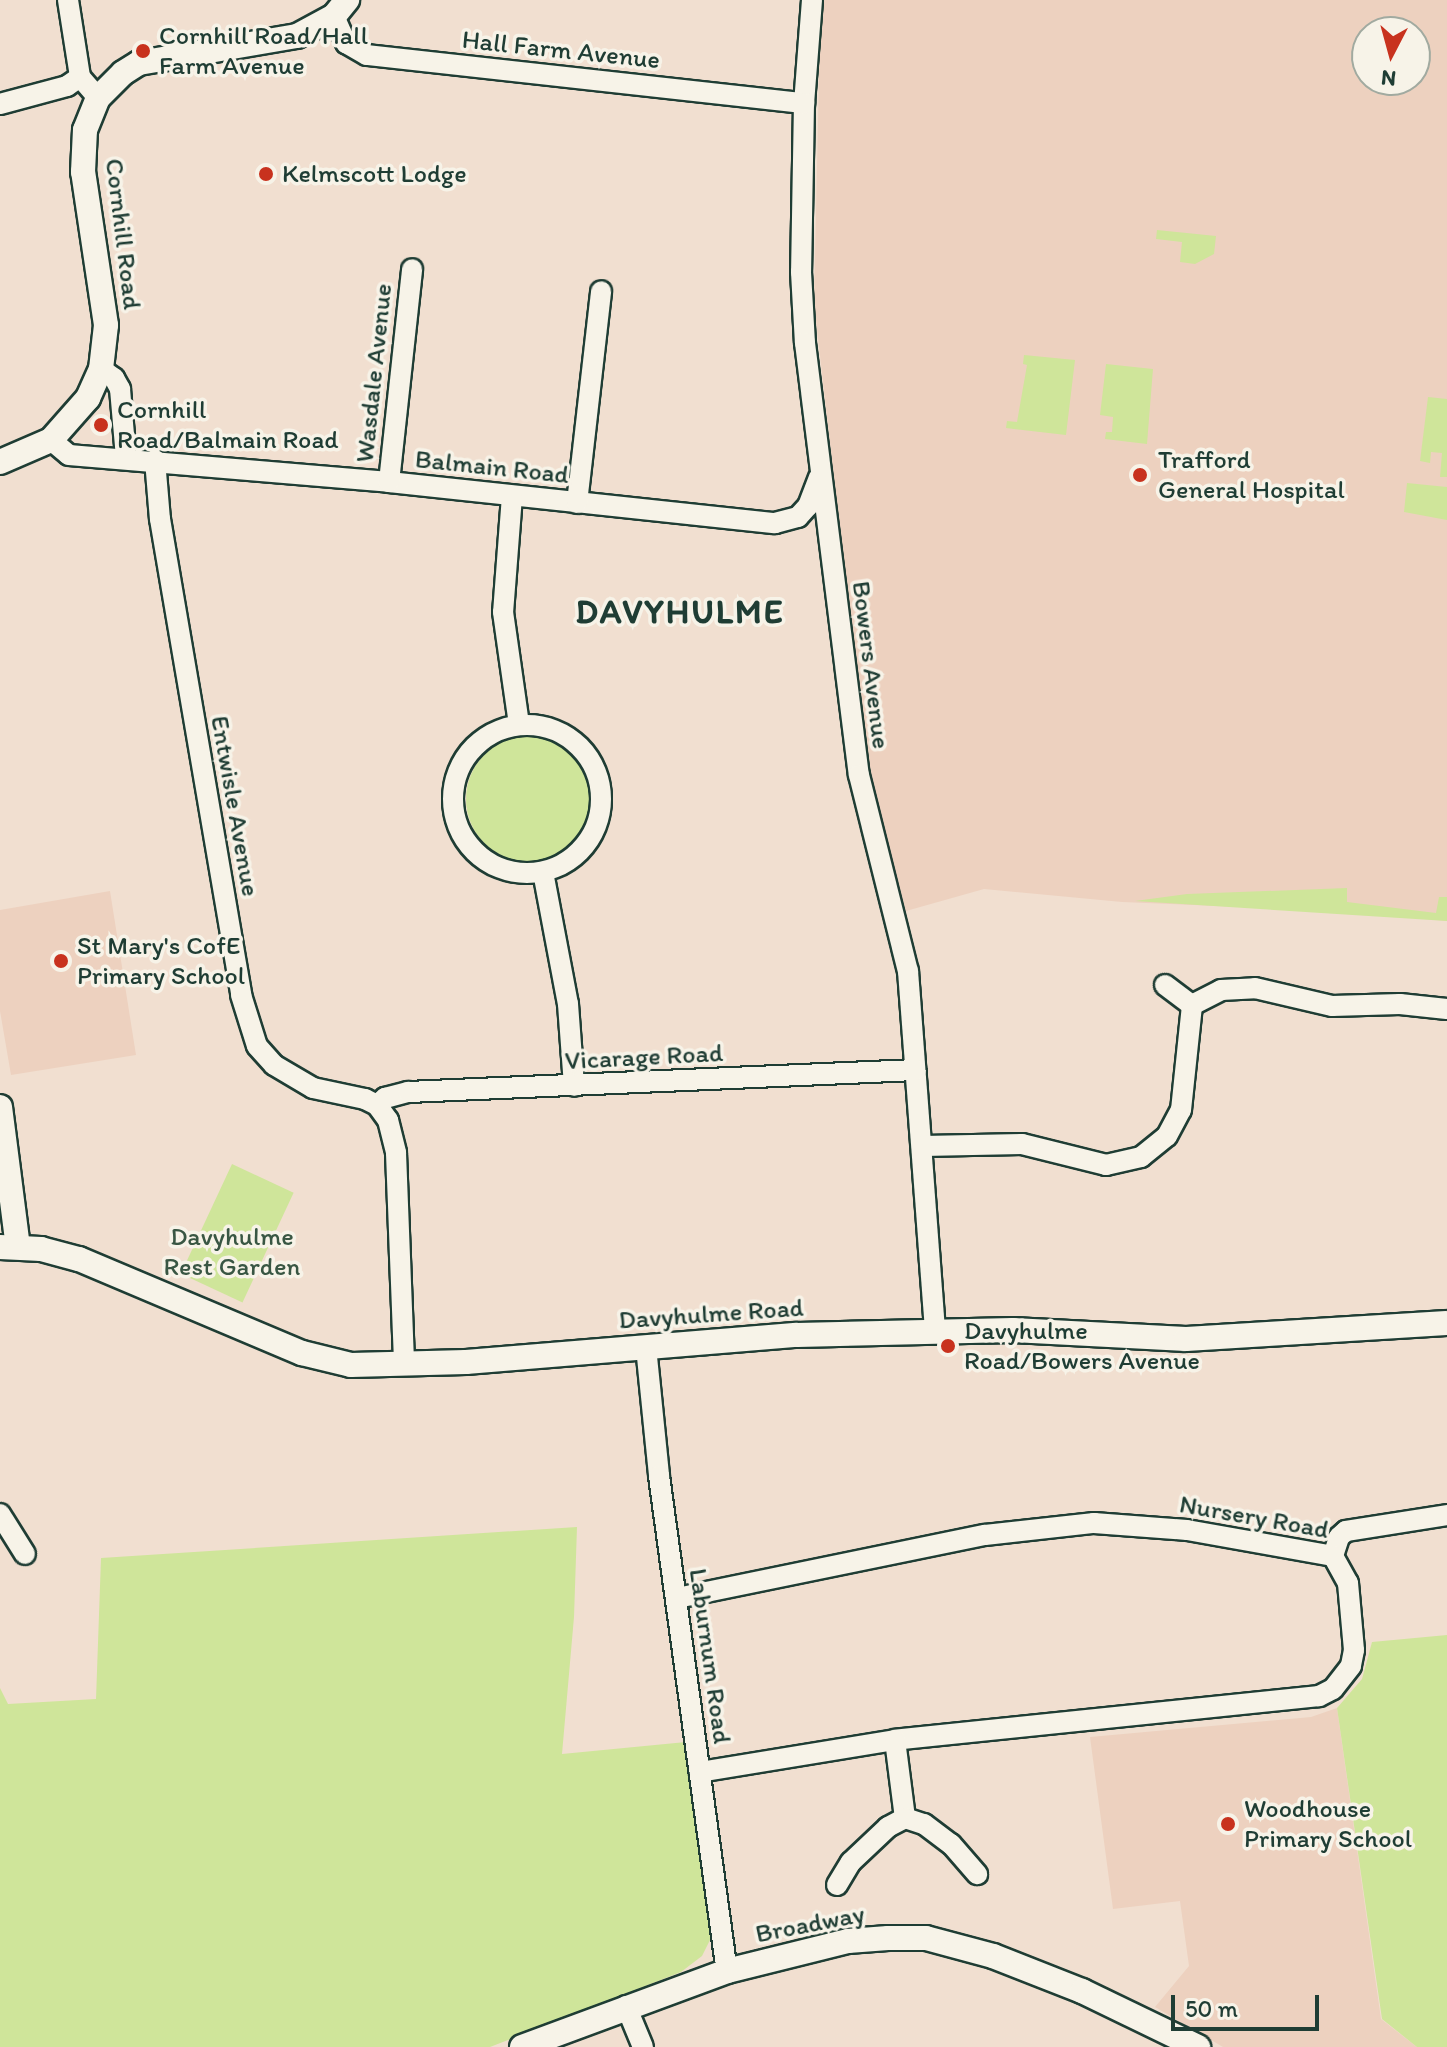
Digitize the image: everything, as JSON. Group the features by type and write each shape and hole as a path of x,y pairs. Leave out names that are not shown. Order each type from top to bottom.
{"street":[{"path":"68,0 78,69 98,98"},
{"name":"Bowers Avenue","path":"812,0 804,103 802,308 859,775 906,955 935,1331"},
{"name":"Hall Farm Avenue","path":"340,8 346,43 367,55 804,103"},
{"name":"Cornhill Road","path":"0,462 51,440 88,398 101,369 106,325 83,172 85,130 98,98 123,73 139,63 279,40 316,28 340,8"},
{"path":"0,104 67,86 78,69"},
{"name":"Wasdale Avenue","path":"389,482 412,269"},
{"path":"577,503 601,291"},
{"path":"101,369 114,378 120,389 126,458"},
{"name":"Balmain Road","path":"51,440 69,455 126,458 155,465 389,482 775,523 798,517 808,506 821,471"},
{"name":"Entwisle Avenue","path":"155,465 160,519 248,1022 257,1046 294,1078 313,1088 365,1099 377,1105"},
{"path":"512,496 503,612 519,725"},
{"path":"519,725 545,726 568,736 586,753 599,775 602,800 592,836 566,863 543,872 521,873 499,868 480,857 465,840 456,820 454,788 465,757 480,741 498,730 519,725"},
{"path":"543,872 568,1004 574,1086"},
{"path":"1165,985 1192,1005"},
{"path":"923,1146 1022,1144 1106,1165 1141,1157 1167,1136 1181,1110 1192,1005 1207,994 1238,986 1332,1006 1400,1004 1447,1009"},
{"name":"Vicarage Road","path":"377,1105 385,1098 408,1092 916,1070"},
{"path":"377,1105 394,1136 404,1365"},
{"path":"0,1107 9,1247"},
{"name":"Davyhulme Road","path":"9,1247 79,1259 325,1361 351,1365 404,1365 797,1335 1013,1330 1186,1339 1447,1323"},
{"name":"Laburnum Road","path":"646,1347 659,1476 727,1971"},
{"path":"0,1514 25,1554"},
{"path":"1333,1556 1339,1537 1346,1531 1447,1515"},
{"name":"Nursery Road","path":"677,1598 1040,1526 1143,1525 1333,1556 1348,1583 1354,1650 1344,1679 1319,1696 895,1740 700,1772"},
{"path":"895,1740 905,1818"},
{"path":"837,1885 851,1862 888,1827 905,1818 924,1824 951,1844 977,1874"},
{"name":"Broadway","path":"522,2047 727,1971 848,1941 926,1938 993,1956 1082,1991 1198,2047"},
{"path":"626,2006 643,2047"}],"shaded area":[{"name":"Trafford General Hospital","path":"824,0 1447,0 1447,921 1340,911 1122,902 984,889 906,911 870,793 814,303 820,31"},
{"name":"St Mary's CofE Primary School","path":"110,891 136,1055 11,1075 0,1011 0,910"},
{"name":"Woodhouse Primary School","path":"1337,1708 1381,2019 1417,2047 1223,2047 1155,2007 1189,1966 1180,1901 1113,1909 1090,1737 1311,1717"}],"green space":[{"path":"1157,230 1216,236 1214,254 1195,264 1180,262 1182,242 1156,239"},
{"path":"1024,355 1075,360 1066,435 1006,428 1007,421 1017,422 1027,365 1023,364"},
{"path":"1106,364 1153,369 1147,444 1105,439 1106,432 1112,432 1113,417 1100,415"},
{"path":"1428,397 1447,399 1447,477 1440,477 1442,453 1431,452 1430,463 1420,461"},
{"path":"1407,483 1447,487 1447,520 1404,512"},
{"path":"529,736 553,741 573,755 587,775 592,799 587,823 573,843 553,857 529,862 505,857 485,843 471,823 466,799 471,775 485,755 505,741"},
{"path":"1347,888 1347,902 1436,913 1439,897 1447,897 1447,921 1135,901 1187,894"},
{"name":"Davyhulme Rest Garden","path":"232,1164 294,1193 242,1302 181,1274"},
{"path":"577,1527 574,1617 562,1754 686,1742 711,1938 702,1956 681,1972 490,2047 0,2047 0,1688 8,1704 96,1699 101,1558"},
{"path":"1447,1635 1447,2047 1417,2047 1382,2019 1337,1708 1362,1679 1372,1642"}],"place":[{"name":"Cornhill Road/Hall Farm Avenue","path":"143,51"},
{"name":"Kelmscott Lodge","path":"266,174"},
{"name":"Cornhill Road/Balmain Road","path":"101,425"},
{"name":"Trafford General Hospital","path":"1140,475"},
{"name":"St Mary's CofE Primary School","path":"61,961"},
{"name":"Davyhulme Road/Bowers Avenue","path":"948,1346"},
{"name":"Woodhouse Primary School","path":"1228,1824"}],"district":[{"name":"DAVYHULME","path":"680,612"}]}
